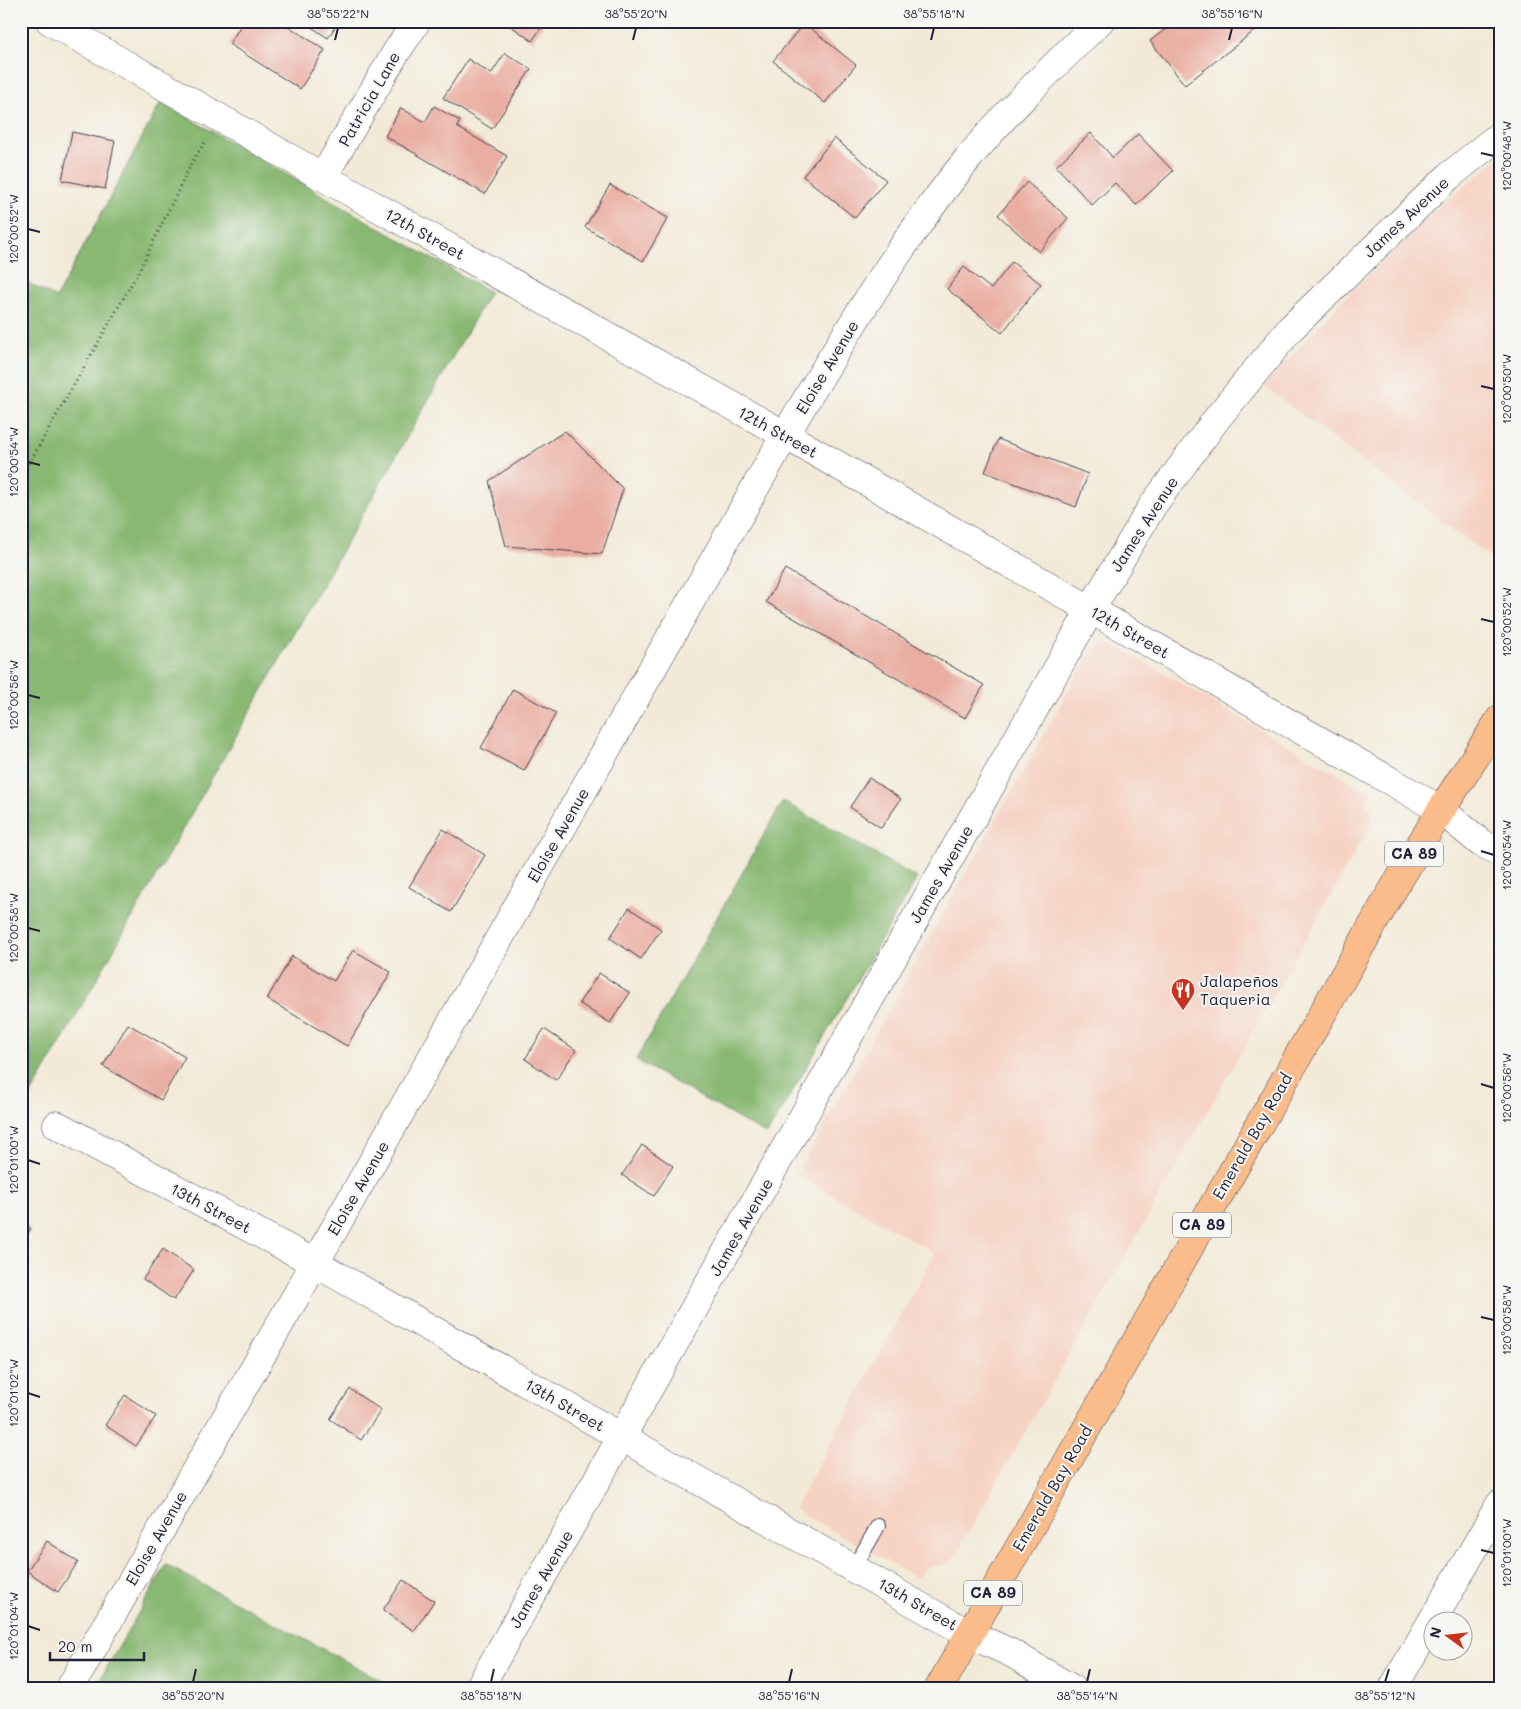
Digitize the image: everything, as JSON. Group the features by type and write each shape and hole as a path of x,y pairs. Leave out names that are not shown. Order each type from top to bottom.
{"main road":[{"name":"Emerald Bay Road","path":"939,1688 1388,898 1441,810 1500,719"}],"street":[{"name":"12th Street","path":"50,21 1091,609 1441,810 1481,843 1500,852"},
{"name":"Patricia Lane","path":"324,177 395,54 417,21"},
{"name":"Eloise Avenue","path":"70,1688 315,1263 785,435 896,255 967,160 1035,85 1100,21"},
{"name":"James Avenue","path":"479,1688 1091,609 1153,505 1218,417 1291,328 1449,176 1500,135"},
{"name":"13th Street","path":"57,1125 315,1263 969,1634 1011,1653 1071,1688"},
{"path":"1393,1688 1500,1504"}],"lane":[{"path":"854,1568 878,1526"}],"path":[{"path":"21,482 27,467 140,271 192,162 221,119"}],"shaded area":[{"path":"1500,157 1500,565 1264,386 1357,285 1422,221"},
{"path":"1105,642 1125,651 1372,794 1366,802 1373,814 1369,828 950,1564 925,1568 917,1578 794,1509 935,1253 796,1175 1091,651"}],"green space":[{"path":"161,102 490,292 21,1112 21,279 56,298"},
{"path":"783,801 917,878 767,1135 636,1060"},
{"path":"166,1565 396,1688 95,1688"}],"building":[{"path":"244,21 280,21 325,50 300,89 229,44"},
{"path":"302,21 339,21 328,38"},
{"path":"504,21 546,21 532,41"},
{"path":"1176,21 1267,21 1185,85 1150,41"},
{"path":"804,23 856,65 825,103 773,61"},
{"path":"505,53 531,69 492,129 443,98 468,59 491,74"},
{"path":"434,106 460,121 457,127 507,156 485,194 385,136 401,108 425,122"},
{"path":"72,132 115,141 105,189 62,180"},
{"path":"1091,133 1113,158 1138,134 1173,171 1136,205 1115,183 1092,205 1056,166"},
{"path":"834,138 886,180 855,218 803,176"},
{"path":"1027,182 1068,218 1039,252 998,215"},
{"path":"610,185 668,218 643,261 585,227"},
{"path":"1012,262 1041,284 1002,333 947,289 964,267 991,289"},
{"path":"565,431 623,489 602,554 506,546 489,481"},
{"path":"998,439 1088,474 1076,507 985,472"},
{"path":"785,569 984,685 965,718 766,602"},
{"path":"513,689 556,713 524,771 481,748"},
{"path":"869,778 901,799 881,828 850,807"},
{"path":"443,829 485,855 451,912 409,887"},
{"path":"629,908 661,929 641,959 610,938"},
{"path":"353,950 391,972 347,1046 267,999 292,956 334,981"},
{"path":"599,973 630,993 610,1023 579,1003"},
{"path":"128,1024 185,1057 161,1100 103,1066"},
{"path":"544,1029 576,1050 556,1080 525,1059"},
{"path":"642,1145 673,1166 654,1196 622,1175"},
{"path":"21,1222 31,1229 21,1243"},
{"path":"163,1249 194,1270 174,1300 143,1279"},
{"path":"350,1389 381,1410 361,1440 330,1419"},
{"path":"125,1395 156,1416 136,1446 105,1425"},
{"path":"47,1541 78,1562 58,1592 27,1571"},
{"path":"403,1580 434,1601 414,1631 383,1610"}],"place":[{"name":"Jalapeños Taqueria","path":"1183,1011"}]}
